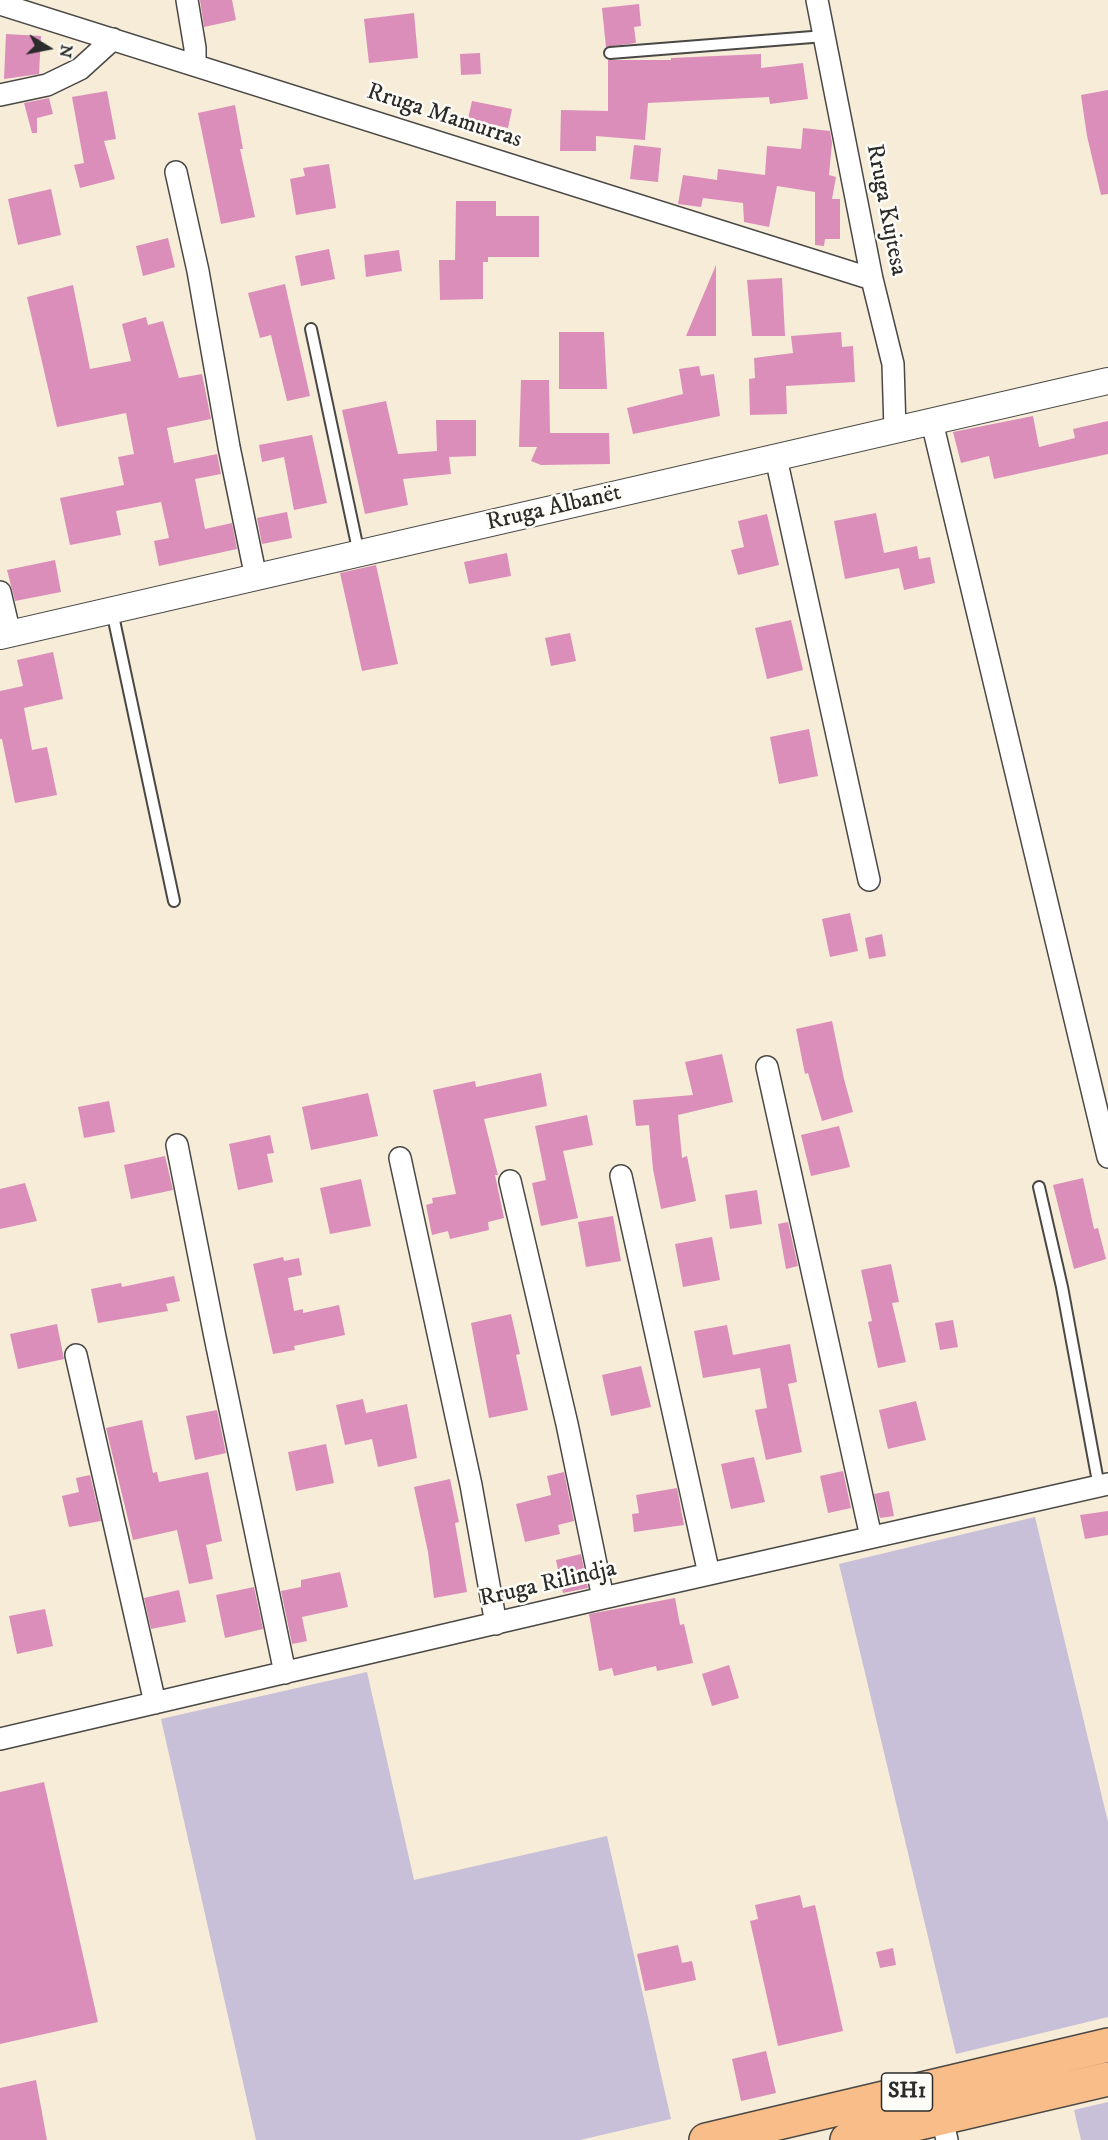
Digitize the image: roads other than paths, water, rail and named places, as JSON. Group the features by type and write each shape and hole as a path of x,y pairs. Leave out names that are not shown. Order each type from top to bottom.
{"main road":[{"name":"SH1","path":"706,2140 1108,2045"},
{"name":"SH1","path":"847,2140 944,2129 1108,2079"}],"street":[{"path":"187,0 195,48 195,65"},
{"name":"Rruga Kujtesa","path":"817,0 872,279 893,364 895,430"},
{"name":"Rruga Mamurras","path":"0,4 872,279"},
{"path":"0,95 47,86 80,69 113,39"},
{"path":"176,172 198,271 229,447 256,578"},
{"name":"Rruga Albanët","path":"5,635 1108,381"},
{"path":"932,422 1108,1157"},
{"path":"776,458 868,880"},
{"path":"0,592 5,635"},
{"path":"767,1067 871,1537"},
{"path":"177,1145 214,1337 285,1673"},
{"path":"400,1158 471,1485 496,1624"},
{"path":"621,1176 709,1574"},
{"path":"510,1180 603,1598"},
{"path":"76,1354 155,1703"},
{"name":"Rruga Rilindja","path":"0,1739 603,1598 1103,1486"}],"lane":[{"path":"610,53 825,36"},
{"path":"311,329 359,554"},
{"path":"112,610 174,901"},
{"path":"1039,1187 1103,1486"}]}
